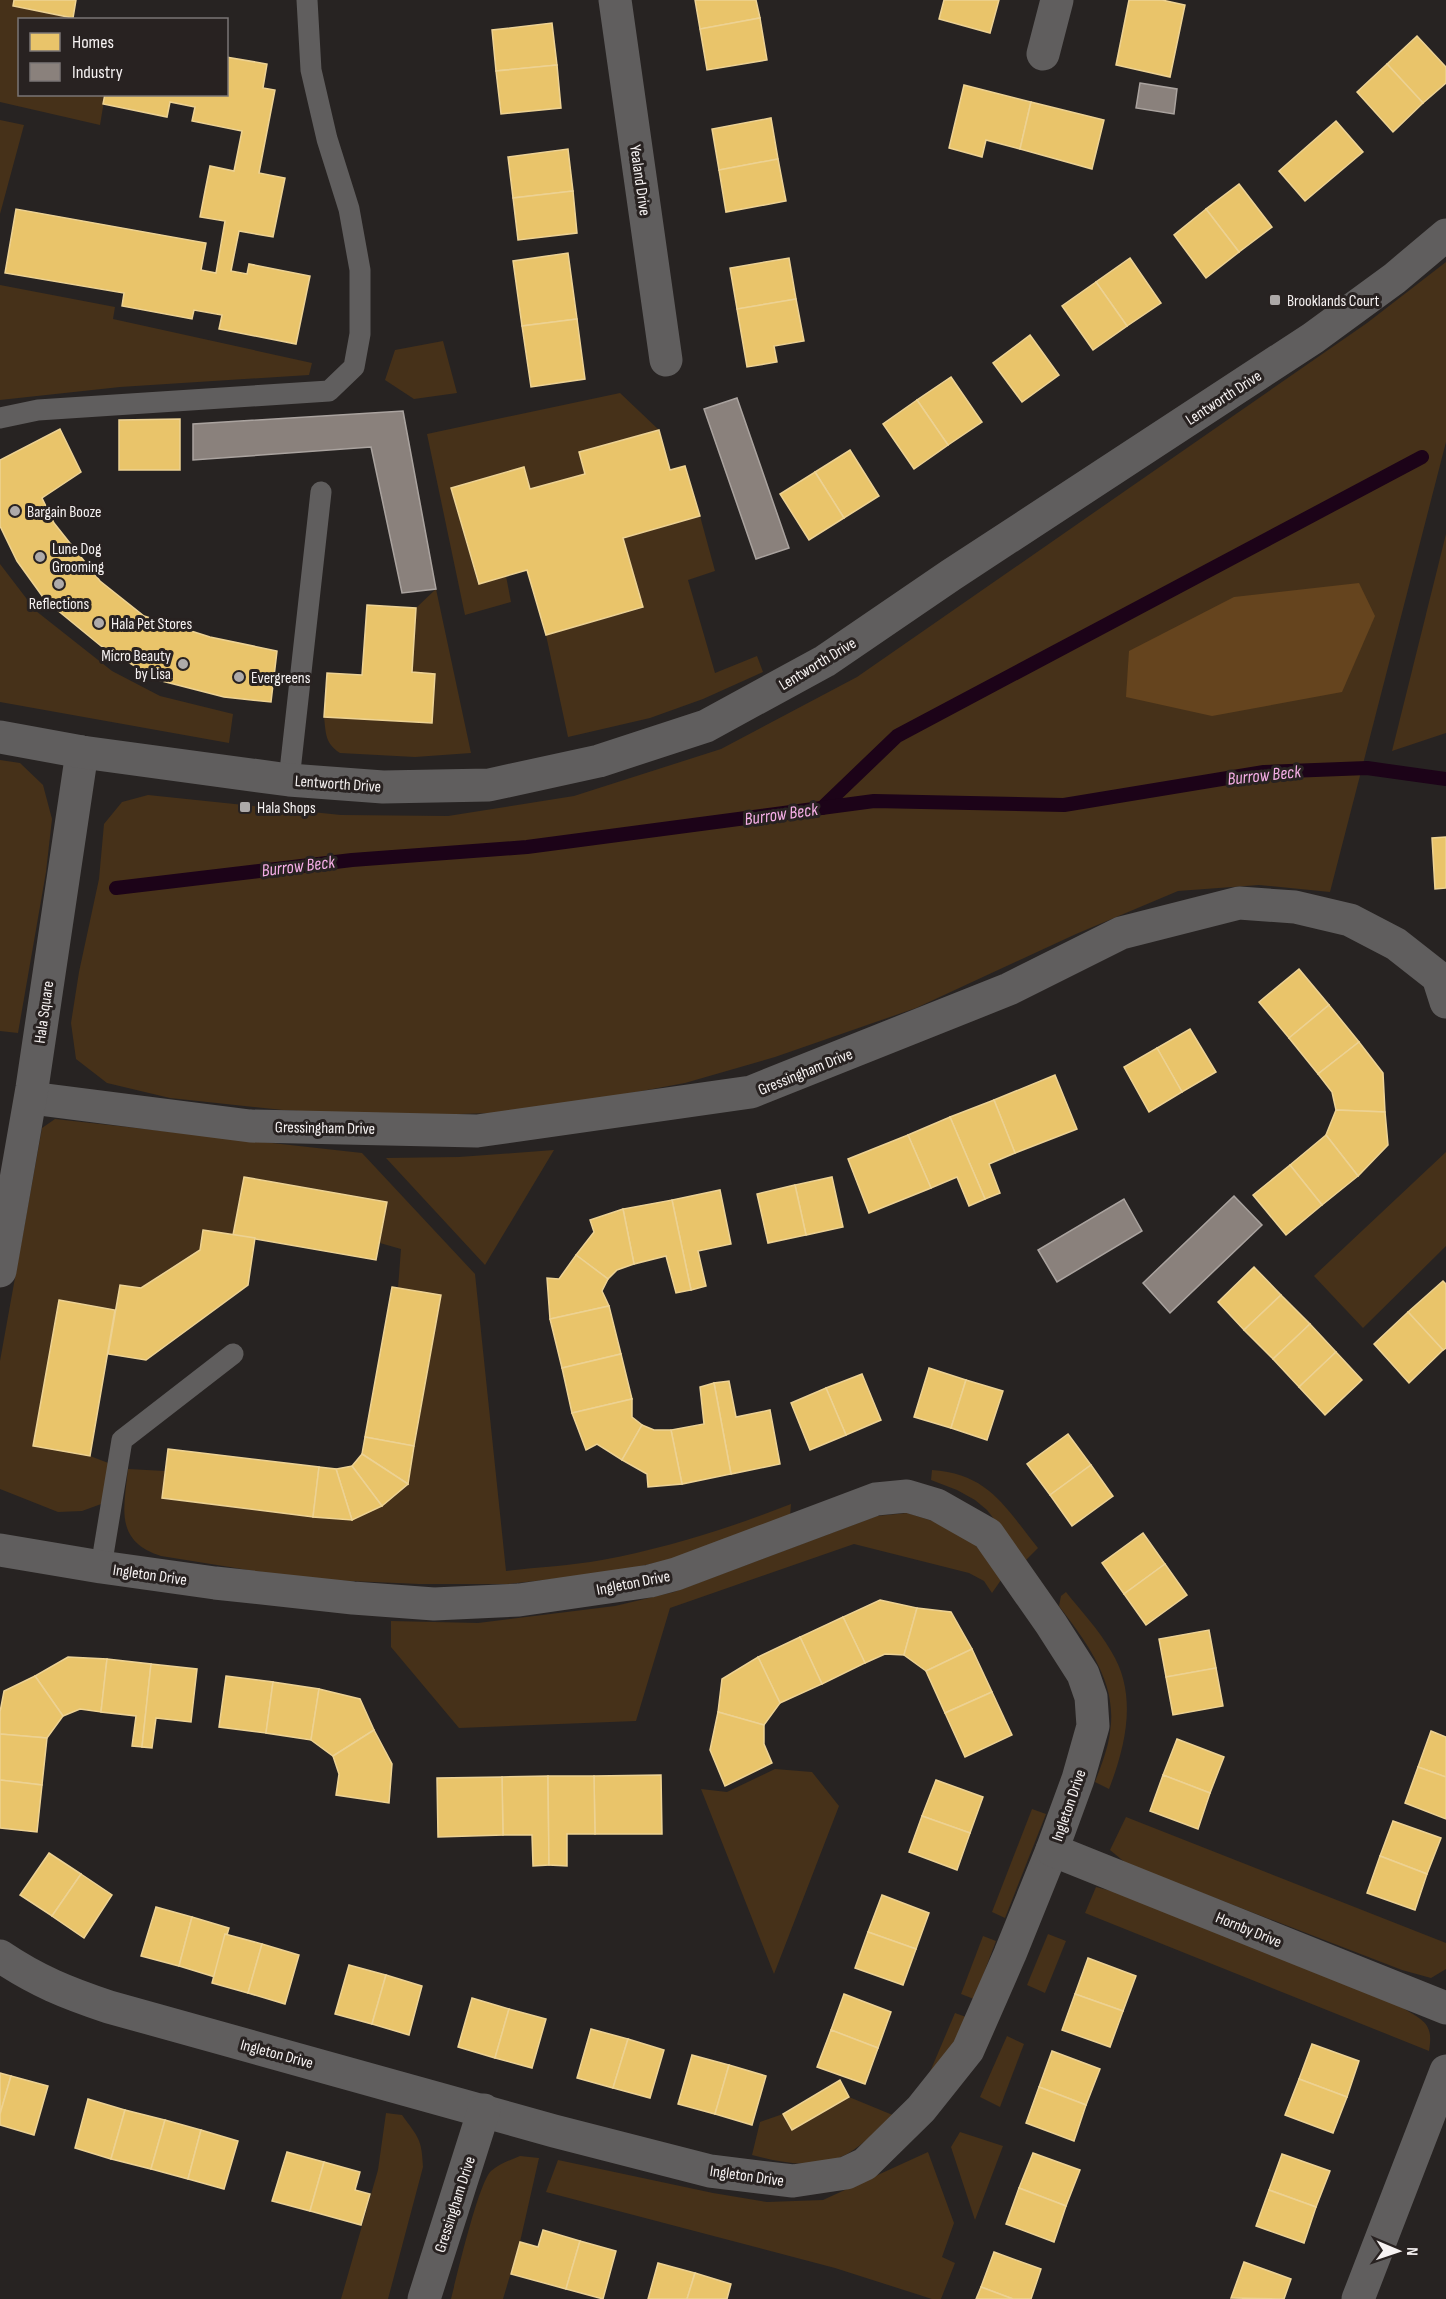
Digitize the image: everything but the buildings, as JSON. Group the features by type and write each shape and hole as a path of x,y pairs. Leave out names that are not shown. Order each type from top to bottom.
{"street":[{"name":"Yealand Drive","path":"615,0 666,360"},
{"path":"1043,54 1057,0"},
{"name":"Lentworth Drive","path":"0,736 82,752 289,780 383,787 489,785 599,761 706,726 825,661 951,575 1313,338 1395,278 1446,235"},
{"name":"Hala Square","path":"0,1271 31,1098 82,752"},
{"name":"Gressingham Drive","path":"31,1098 250,1126 477,1131 751,1092 1009,989 1121,933 1239,903 1295,907 1350,920 1396,944 1438,977 1446,1002"},
{"name":"Ingleton Drive","path":"0,1550 101,1567 352,1598 434,1604 519,1600 650,1581 676,1574 876,1500 907,1496 937,1504 988,1534 1083,1674 1091,1697 1093,1726 1078,1779 1052,1850 968,2050 921,2109 865,2164 846,2173 793,2181 710,2171 577,2137 99,2004 66,1993 28,1975 0,1956"},
{"name":"Hornby Drive","path":"1052,1850 1446,2008"},
{"path":"1358,2299 1446,2072"},
{"name":"Gressingham Drive","path":"424,2299 484,2110"}],"lane":[{"path":"0,418 38,410 329,391 354,367 360,334 360,270 349,209 327,139 311,70 307,0"},
{"path":"289,780 321,492"},
{"path":"101,1567 122,1440 233,1354"}],"shaded area":[{"path":"0,0 14,0 13,6 70,18 18,18 18,96 105,96 100,125 0,102"},
{"path":"0,120 24,125 0,214"},
{"path":"1446,262 1446,442 1330,892 1259,885 1178,891 1076,934 916,1008 775,1057 685,1083 609,1097 494,1113 390,1116 283,1110 170,1098 107,1083 76,1059 71,1023 79,972 99,879 104,824 122,802 148,795 341,815 448,816 574,796 721,749 857,677 1367,323"},
{"path":"0,285 115,307 113,319 312,363 309,375 120,387 0,400"},
{"path":"443,341 457,393 414,399 385,380 395,350"},
{"path":"620,393 659,430 580,452 585,474 530,489 451,488 478,584 506,576 511,602 465,615 427,434"},
{"path":"700,516 715,571 688,580 715,673 757,656 763,672 703,699 650,718 568,737 546,635 643,608 623,538"},
{"path":"1446,534 1446,733 1392,751"},
{"path":"0,564 36,611 112,671 160,696 233,714 229,743 0,702"},
{"path":"1359,583 1375,616 1342,692 1212,716 1126,697 1129,651 1234,597"},
{"path":"436,589 471,753 415,757 340,753 329,742 324,717 431,723 435,674 412,672 416,608"},
{"path":"0,760 20,763 43,785 52,819 46,872 18,1033 0,1031"},
{"path":"55,1119 362,1153 475,1274 506,1571 590,1562 650,1550 722,1529 791,1504 790,1516 711,1550 615,1572 507,1584 419,1584 305,1579 161,1556 146,1550 135,1542 125,1522 128,1469 165,1471 163,1499 352,1520 382,1506 408,1484 441,1296 398,1288 401,1249 380,1243 387,1202 244,1177 233,1235 203,1230 200,1250 141,1288 120,1285 115,1310 59,1301 33,1445 90,1456 111,1464 104,1503 82,1511 58,1512 0,1489 0,1361 42,1128"},
{"path":"554,1150 485,1265 386,1158 459,1157"},
{"path":"1446,1152 1446,1246 1363,1328 1314,1276"},
{"path":"932,1470 968,1478 982,1486 1005,1506 1038,1548 1026,1560 987,1510 957,1490 931,1480"},
{"path":"907,1513 944,1525 976,1545 1001,1580 992,1593 984,1581 969,1573 854,1544 670,1608 636,1721 459,1728 391,1647 391,1621 478,1623 615,1606 674,1592 877,1516"},
{"path":"1066,1592 1111,1651 1124,1685 1127,1702 1124,1737 1109,1789 1095,1782 1109,1738 1111,1714 1109,1697 1105,1680 1090,1649 1059,1606 1061,1596"},
{"path":"775,1769 812,1772 839,1806 774,1974 701,1789 727,1792"},
{"path":"1032,1809 1046,1814 1005,1918 992,1912"},
{"path":"1126,1817 1446,1943 1446,1969 1431,1978 1402,1970 1127,1864 1110,1850"},
{"path":"1096,1887 1123,1894 1400,2006 1425,2023 1430,2034 1429,2051 1085,1913"},
{"path":"1048,1934 1066,1941 1045,1993 1027,1985"},
{"path":"983,1936 996,1941 974,1999 961,1994"},
{"path":"955,2013 966,2017 954,2050 927,2079"},
{"path":"1007,2036 1024,2044 1000,2107 980,2097"},
{"path":"849,2097 895,2116 860,2146 835,2159 800,2164 752,2155 760,2122 783,2114 793,2130"},
{"path":"386,2113 402,2115 412,2128 422,2150 423,2167 388,2299 341,2299 378,2170"},
{"path":"960,2132 1003,2146 975,2220 951,2147"},
{"path":"928,2152 954,2223 942,2257 955,2263 941,2299 932,2299 835,2268 546,2192 558,2160 713,2193 767,2202 823,2200"},
{"path":"520,2156 539,2158 520,2242 503,2299 451,2299 474,2211 486,2179 491,2171"}],"waterway":[{"path":"822,808 897,736 1422,457"},
{"name":"Burrow Beck","path":"116,888 352,860 527,847 874,801 1064,805 1264,772 1367,768 1446,779"}],"place":[{"name":"Brooklands Court","path":"1275,300"},
{"name":"Bargain Booze","path":"15,511"},
{"name":"Lune Dog Grooming","path":"40,557"},
{"name":"Reflections","path":"59,584"},
{"name":"Hala Pet Stores","path":"99,623"},
{"name":"Micro Beauty by Lisa","path":"183,664"},
{"name":"Evergreens","path":"239,677"},
{"name":"Hala Shops","path":"245,807"}]}
